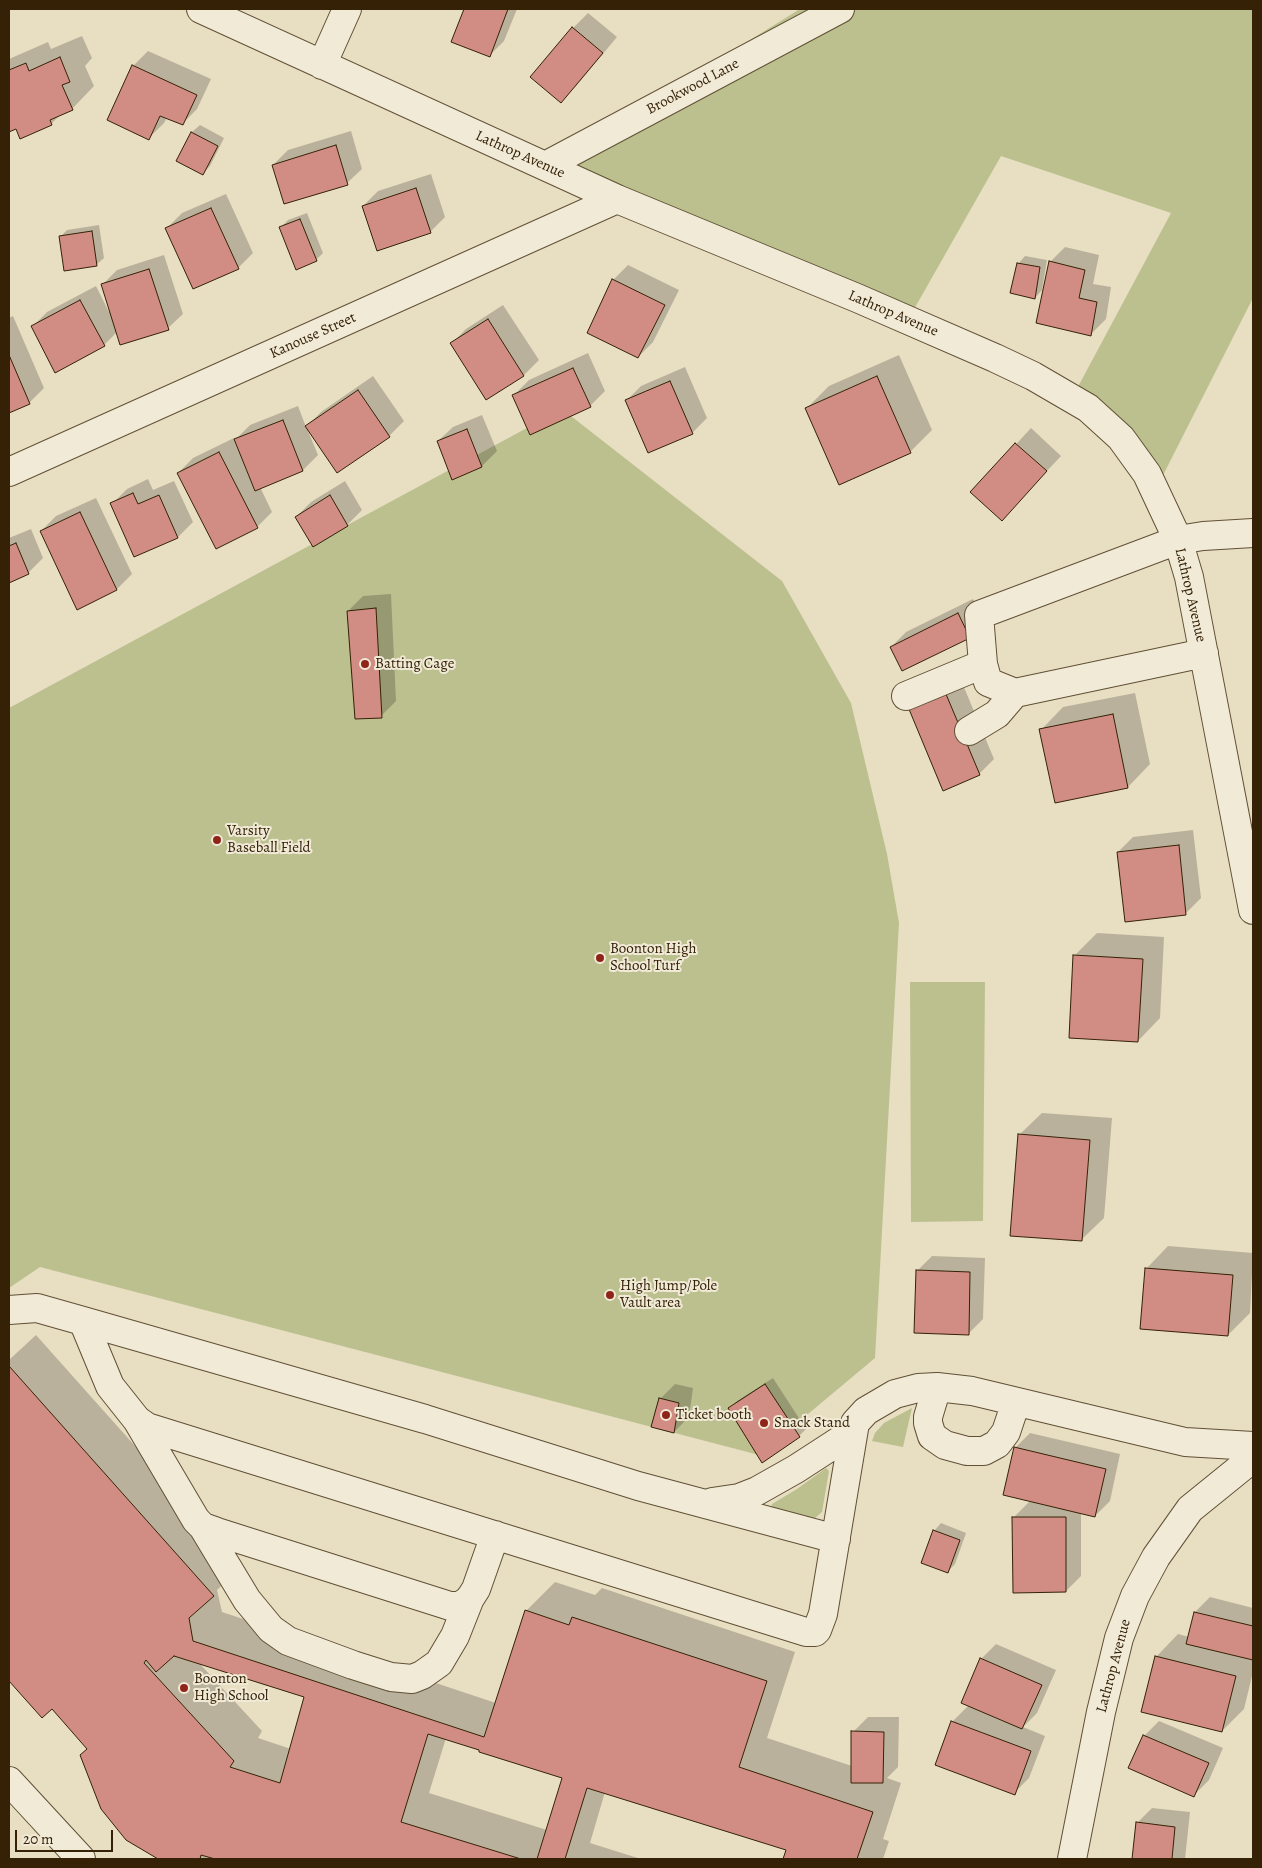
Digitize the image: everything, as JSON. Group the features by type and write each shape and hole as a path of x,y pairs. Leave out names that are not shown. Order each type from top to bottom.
{"street":[{"name":"Lathrop Avenue","path":"201,9 617,199 857,298 995,358 1033,376 1088,408 1121,438 1147,474 1178,540 1189,577 1253,910"},
{"path":"322,65 347,9"},
{"name":"Brookwood Lane","path":"545,166 840,9"},
{"name":"Kanouse Street","path":"9,472 617,199"},
{"path":"1204,653 1015,693 988,682 983,664 979,615 1178,540 1203,536 1253,533"},
{"path":"906,696 983,664"},
{"path":"969,731 997,714 1015,693"},
{"path":"9,1310 37,1308 84,1321 416,1416 638,1486 836,1539"},
{"path":"84,1321 110,1386 137,1420 177,1490 196,1520 203,1527 247,1600 271,1629 288,1641 391,1677 412,1680 422,1675 439,1663 455,1636 470,1598 480,1579 496,1536"},
{"path":"137,1420 147,1427 161,1432 811,1632 817,1630 824,1614 852,1432 860,1416 885,1399 912,1389 937,1387 972,1391 1185,1442 1253,1446"},
{"path":"937,1387 928,1417 932,1436 945,1445 967,1451 984,1451 998,1444 1006,1432 1016,1402"},
{"path":"692,1500 715,1502 748,1496 791,1472 852,1432"},
{"name":"Lathrop Avenue","path":"1072,1859 1101,1712 1119,1638 1135,1596 1156,1557 1190,1509 1253,1458"},
{"path":"203,1527 450,1606 460,1606 470,1598"},
{"path":"9,1781 81,1859"}],"green space":[{"path":"800,9 1253,9 1253,298 1156,489 1072,398 1171,213 1001,156 909,318 550,164"},
{"path":"562,409 782,581 851,703 887,854 899,923 875,1358 759,1455 40,1267 9,1288 9,708"},
{"path":"910,982 985,982 983,1221 911,1222"},
{"path":"912,1408 903,1447 872,1441 875,1433 884,1423"},
{"path":"826,1468 829,1471 822,1512 815,1518 771,1508 772,1504"}],"building":[{"path":"464,9 508,9 490,57 451,42"},
{"path":"572,27 603,53 561,103 530,77"},
{"path":"60,57 70,82 62,85 73,110 50,120 52,125 20,139 16,129 9,132 9,70 26,63 29,71"},
{"path":"132,65 197,95 183,125 160,116 149,140 107,120"},
{"path":"191,132 218,146 203,175 176,161"},
{"path":"336,145 348,185 284,204 272,165"},
{"path":"416,188 431,233 377,251 362,206"},
{"path":"211,208 239,269 193,289 165,228"},
{"path":"300,219 317,261 296,270 279,227"},
{"path":"92,231 97,266 64,271 59,236"},
{"path":"1049,261 1085,270 1079,298 1097,302 1091,336 1036,323"},
{"path":"1017,263 1040,267 1035,299 1010,293"},
{"path":"149,269 169,330 120,345 101,284"},
{"path":"612,279 665,305 638,358 587,333"},
{"path":"80,300 105,346 55,373 31,326"},
{"path":"488,319 524,376 486,400 450,343"},
{"path":"9,355 30,404 9,413"},
{"path":"573,368 591,407 530,435 512,395"},
{"path":"877,376 911,453 839,485 805,408"},
{"path":"670,381 693,434 648,453 625,400"},
{"path":"358,390 390,437 337,473 305,426"},
{"path":"283,420 303,471 255,491 234,439"},
{"path":"467,429 482,467 452,480 437,441"},
{"path":"1015,443 1047,471 1002,521 970,492"},
{"path":"219,452 258,528 216,549 177,473"},
{"path":"133,493 138,504 159,495 178,538 134,557 110,503"},
{"path":"330,495 348,526 313,547 295,517"},
{"path":"80,512 117,590 77,610 40,531"},
{"path":"16,543 29,574 9,583 9,546"},
{"name":"Batting Cage","path":"376,608 382,718 355,719 347,611"},
{"path":"958,613 970,638 902,671 890,647"},
{"path":"943,687 980,775 943,791 906,702"},
{"path":"1113,714 1128,788 1055,803 1039,729"},
{"path":"1179,845 1186,915 1125,922 1117,852"},
{"path":"1073,955 1143,959 1138,1042 1069,1038"},
{"path":"1018,1134 1090,1140 1082,1241 1010,1236"},
{"path":"1145,1268 1233,1275 1228,1336 1140,1329"},
{"path":"916,1270 970,1272 969,1335 914,1333"},
{"path":"9,1366 214,1596 189,1618 193,1641 484,1737 525,1610 569,1625 572,1617 767,1681 739,1767 873,1812 857,1859 783,1859 786,1850 587,1788 565,1859 537,1859 562,1778 428,1734 401,1822 521,1859 215,1859 201,1855 200,1859 158,1859 126,1840 101,1809 80,1755 87,1749 52,1709 42,1718 9,1681","holes":["174,1656 304,1697 280,1783 230,1767 234,1761 144,1663 146,1660 156,1672"]},
{"name":"Snack Stand","path":"765,1384 800,1437 762,1463 728,1408"},
{"name":"Ticket booth","path":"659,1398 679,1403 674,1433 651,1427"},
{"path":"1014,1447 1106,1469 1095,1517 1003,1495"},
{"path":"1012,1517 1066,1517 1066,1592 1013,1593"},
{"path":"933,1530 960,1540 948,1573 921,1563"},
{"path":"1194,1612 1253,1626 1253,1660 1186,1644"},
{"path":"1155,1656 1236,1676 1222,1732 1141,1712"},
{"path":"980,1658 1042,1685 1022,1729 961,1703"},
{"path":"951,1721 1031,1751 1015,1795 935,1765"},
{"path":"851,1731 884,1732 883,1783 851,1783"},
{"path":"1143,1735 1209,1763 1194,1797 1128,1768"},
{"path":"1136,1822 1175,1827 1172,1859 1132,1859"}],"place":[{"name":"Batting Cage","path":"365,664"},
{"name":"Varsity Baseball Field","path":"217,840"},
{"name":"Boonton High School Turf","path":"600,958"},
{"name":"High Jump/Pole Vault area","path":"610,1295"},
{"name":"Ticket booth","path":"666,1415"},
{"name":"Snack Stand","path":"764,1423"},
{"name":"Boonton High School","path":"184,1688"}]}
